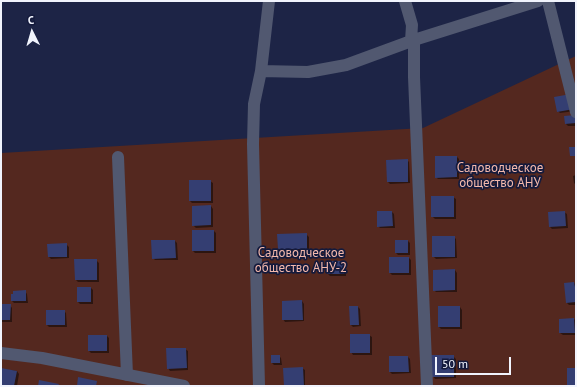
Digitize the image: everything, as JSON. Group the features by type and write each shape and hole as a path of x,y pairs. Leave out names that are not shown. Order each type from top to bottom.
{"street":[{"path":"259,386 253,144 254,104 261,71 269,1"},
{"path":"405,1 412,25 427,386"},
{"path":"261,71 308,72 346,65 412,40 538,1"},
{"path":"548,1 576,112"},
{"path":"118,157 127,375"},
{"path":"1,353 42,358 184,386"}],"green space":[{"name":"Садоводческое общество АНУ-2","path":"576,56 576,386 1,386 1,153 423,128"}],"building":[{"path":"571,94 574,109 557,112 554,97"},
{"path":"575,115 576,123 565,124 564,116"},
{"path":"569,147 576,147 576,156 570,156"},
{"path":"435,156 457,156 457,177 435,178"},
{"path":"408,159 408,182 387,182 386,160"},
{"path":"189,180 211,180 211,201 189,201"},
{"path":"431,196 454,196 454,217 431,217"},
{"path":"211,205 211,225 192,226 192,206"},
{"path":"377,211 392,211 393,226 377,227"},
{"path":"565,211 566,226 549,227 548,212"},
{"path":"192,230 214,230 214,251 192,251"},
{"path":"307,233 307,249 278,249 277,234"},
{"path":"432,236 455,236 455,257 432,257"},
{"path":"151,240 175,240 176,258 152,259"},
{"path":"395,240 408,240 408,253 395,253"},
{"path":"67,243 67,257 48,257 47,244"},
{"path":"389,257 409,257 409,273 389,273"},
{"path":"74,259 97,259 97,280 75,280"},
{"path":"327,261 344,261 344,274 327,274"},
{"path":"455,269 455,290 433,291 433,270"},
{"path":"574,282 576,287 576,302 566,303 564,283"},
{"path":"77,287 91,287 91,302 77,302"},
{"path":"26,290 26,301 11,301 11,294 13,294 13,291"},
{"path":"302,300 303,320 282,320 282,301"},
{"path":"1,304 11,304 10,320 1,320"},
{"path":"349,306 358,306 359,325 350,325"},
{"path":"438,306 460,306 460,327 438,327"},
{"path":"46,310 65,310 65,325 46,325"},
{"path":"574,318 575,333 559,333 559,319"},
{"path":"350,334 370,334 370,353 350,353"},
{"path":"88,335 107,335 107,351 88,351"},
{"path":"166,348 186,348 187,368 167,369"},
{"path":"271,355 280,355 280,363 271,363"},
{"path":"431,355 454,355 454,377 432,377"},
{"path":"389,356 408,356 409,372 389,372"},
{"path":"303,367 304,386 284,386 283,368"},
{"path":"1,368 17,371 14,386 1,386"},
{"path":"567,368 576,368 576,386 567,386"},
{"path":"78,377 97,381 96,386 77,386"},
{"path":"39,380 59,384 58,386 38,386"}],"park label":[{"name":"Садоводческое общество АНУ","path":"500,176"}]}
